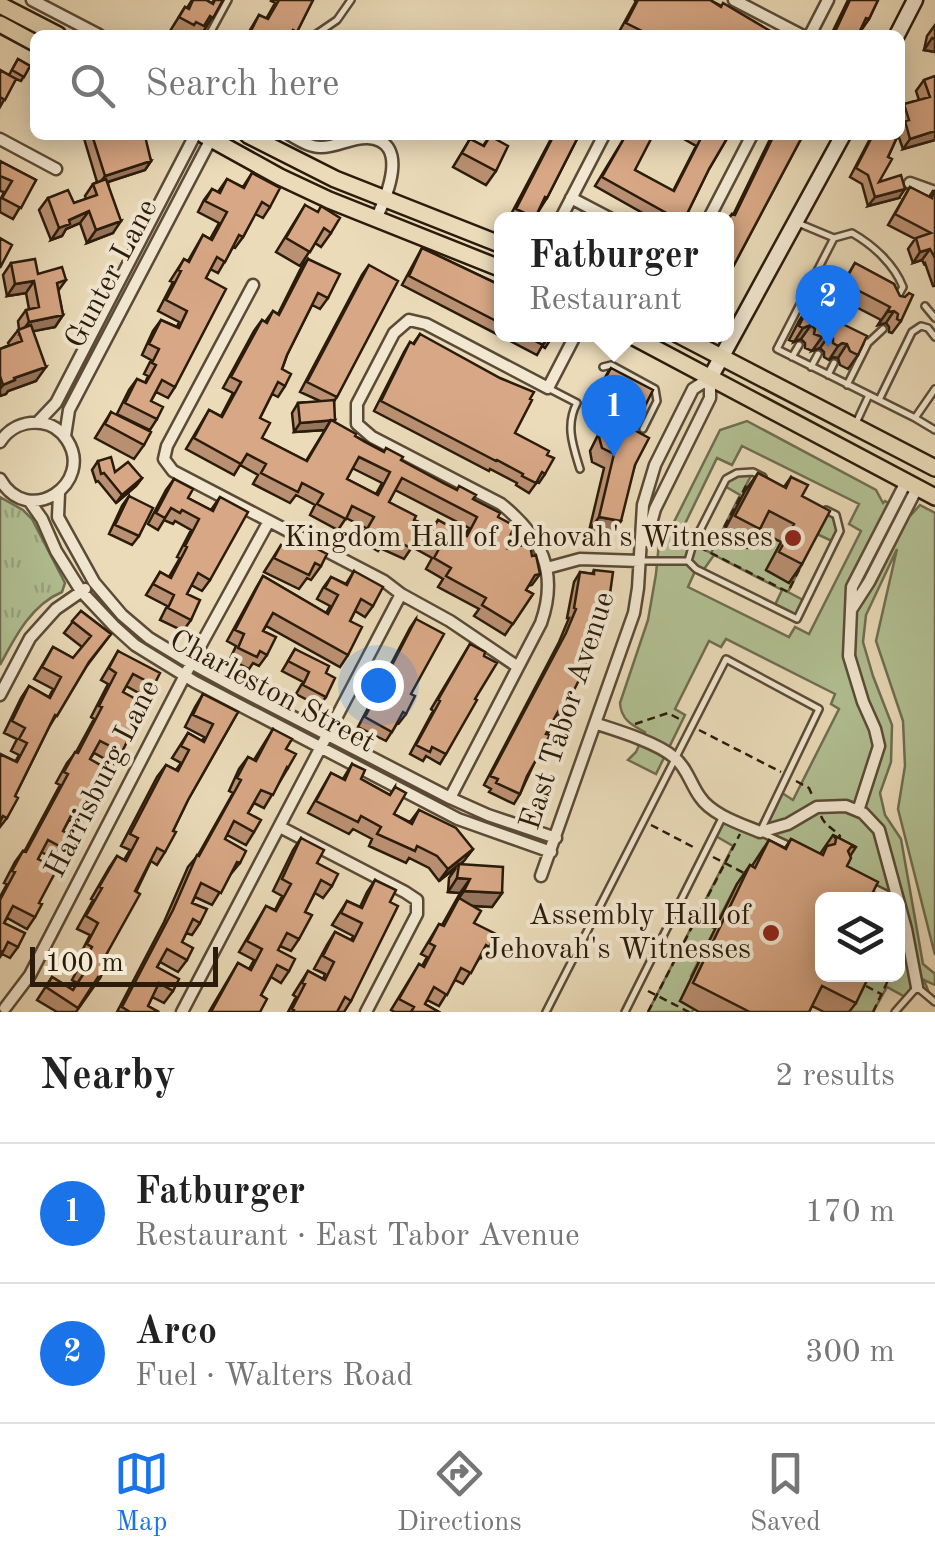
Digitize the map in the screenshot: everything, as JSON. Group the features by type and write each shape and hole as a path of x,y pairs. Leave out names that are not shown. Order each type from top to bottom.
{"main road":[{"path":"900,30 915,0"},
{"path":"0,4 49,30"},
{"path":"0,24 30,40"},
{"path":"211,140 280,177 494,265"},
{"path":"258,140 335,179 494,242"},
{"name":"East Tabor Avenue","path":"734,334 840,140"},
{"path":"643,342 935,496"},
{"path":"693,342 935,468"},
{"name":"East Tabor Avenue","path":"710,378 730,342"}],"street":[{"path":"32,0 89,30"},
{"path":"734,0 791,30"},
{"path":"813,30 828,0"},
{"path":"0,139 56,169"},
{"name":"Gunter Lane","path":"38,422 56,403 201,140"},
{"name":"Gunter Lane","path":"65,436 70,410 201,140"},
{"path":"302,140 318,147 358,140"},
{"path":"373,140 382,144 392,159 393,170 376,219"},
{"path":"564,212 601,140"},
{"path":"712,212 749,140"},
{"path":"910,183 935,192"},
{"path":"571,198 598,212"},
{"path":"252,285 167,446 164,459 173,471 384,582 518,667"},
{"path":"450,798 541,623 548,606 547,568 533,536 519,518 501,504 372,437 356,424 358,404 394,334 410,320 426,324 548,388 572,342"},
{"name":"East Tabor Avenue","path":"542,876 634,612 644,505 655,465 694,389 710,378"},
{"name":"East Tabor Avenue","path":"640,561 655,509 710,398 710,378"},
{"path":"0,479 5,488 30,502 46,500 59,493 73,467 72,451 65,436 53,426 38,422 22,424 2,435"},
{"path":"858,810 878,746 849,656 852,588 912,485"},
{"name":"Charleston Street","path":"59,493 58,518 94,582 122,615 149,638 450,798 488,816 556,838"},
{"name":"Charleston Street","path":"30,502 81,591 135,645 185,676 458,818 551,852"},
{"name":"Harrisburg Lane","path":"5,1008 30,975 268,521"},
{"path":"547,568 580,559 640,561"},
{"path":"0,695 30,638 56,609 94,582"},
{"path":"182,1012 402,594"},
{"path":"596,724 642,740 675,758 708,806 760,832 788,824 816,807 846,806 858,810 879,830 896,892"},
{"path":"280,827 417,900 416,914 366,1012"},
{"path":"905,924 917,986"}],"lane":[{"path":"212,30 228,0"},
{"path":"322,30 337,20 351,0"},
{"path":"794,221 834,238 852,232 872,244 900,279 903,287 895,303"},
{"path":"834,238 777,349 935,430"},
{"path":"925,306 935,318"},
{"path":"878,400 912,332 921,326 928,328 935,338"},
{"path":"847,385 868,343 882,328"},
{"path":"850,334 868,343"},
{"path":"792,357 799,344"},
{"path":"811,367 818,354"},
{"path":"828,375 834,362"},
{"path":"603,367 611,366 655,388 657,401 643,428"},
{"path":"548,388 577,403"},
{"path":"915,418 935,389"},
{"path":"854,425 870,396"},
{"path":"580,469 570,432 571,414 577,403 586,399"},
{"path":"688,561 726,479 753,472 768,480"},
{"path":"640,561 688,561 696,569 796,619 840,531 836,515 814,504"},
{"path":"546,1012 726,659 819,709 760,832 801,852"},
{"path":"625,1012 724,815"},
{"path":"856,878 883,892"},
{"path":"894,1012 917,986 935,1002"}],"path":[{"path":"711,553 753,472"},
{"path":"693,544 788,592 802,563"},
{"path":"633,724 668,713 787,775 808,788 824,824 840,836 838,844"},
{"path":"643,821 748,874"},
{"path":"648,1012 741,832"},
{"path":"696,919 720,931"},
{"path":"873,1012 888,982"},
{"path":"862,984 882,994"},
{"path":"638,986 689,1012"}],"green space":[{"path":"747,421 876,490 883,503 911,515 920,505 935,513 935,955 898,809 905,766 903,721 876,641 897,549 866,615 863,642 892,725 891,762 880,793 885,815 901,839 923,964 935,974 935,985 924,980 931,998 917,987 907,998 887,987 873,1012 848,1012 863,982 905,982 905,892 857,892 817,859 786,844 773,867 742,886 737,884 716,924 722,927 712,935 691,976 697,979 680,1001 694,1008 692,1012 648,1012 733,846 714,835 724,815 760,831 779,791 793,800 839,709 831,704 835,694 726,639 721,647 709,641 675,709 685,715 656,774 628,760 645,732 628,721 620,703 648,620 660,532 672,531 720,430","holes":["742,446 859,504 849,524 861,531 809,634 795,627 789,637 688,587 696,569 702,572 714,555 782,590 774,607 797,619 805,601 788,592 817,534 834,542 840,531 836,515 829,511 789,582 767,571 781,542 757,529 744,489 753,472 732,476 723,485 740,495 711,553 679,536 717,458 732,465"]},
{"path":"0,497 32,519 65,583 62,592 41,605 25,623 0,665"}],"building":[{"path":"193,0 213,4 223,0 204,26 179,17"},
{"path":"279,0 313,0 298,30 252,30 259,15 268,19"},
{"path":"638,0 710,0 721,7 723,3 769,30 640,30 626,23"},
{"path":"850,0 878,0 860,30 836,30"},
{"path":"18,59 30,66 24,77 12,70"},
{"path":"0,70 16,79 5,100 0,97"},
{"path":"935,76 935,131 910,139 905,104 930,97 924,80"},
{"path":"94,140 146,140 151,161 105,176"},
{"path":"469,140 484,146 488,140 497,140 508,146 496,171 462,153"},
{"path":"551,140 576,140 538,212 516,209"},
{"path":"623,140 650,140 635,170 674,191 700,140 726,140 688,212 665,212 602,177"},
{"path":"772,140 800,140 734,265 735,215"},
{"path":"870,140 896,140 888,157 892,159 879,182 901,175 905,189 875,197 868,175 856,168"},
{"path":"0,161 36,180 21,208 2,198 12,181 0,176"},
{"path":"252,173 280,188 270,207 262,202 225,262 217,257 206,278 226,289 175,387 162,380 151,401 163,407 157,419 125,403 137,379 146,383 156,365 152,363 159,349 149,344 161,320 179,328 187,311 166,300 181,271 178,270 184,259 189,262 203,235 212,240 227,212 205,201 212,189 220,193 227,179 244,188"},
{"path":"106,179 121,221 96,230 89,211 59,228 48,198 68,190 74,203 97,195 93,184"},
{"path":"910,187 932,198 935,191 935,258 930,249 920,252 916,238 931,233 895,214"},
{"path":"305,205 318,212 321,206 340,218 331,233 324,228 310,252 286,238"},
{"path":"0,238 12,245 0,268"},
{"path":"422,248 494,282 494,320 409,276"},
{"path":"35,259 38,274 62,267 66,280 57,283 63,315 29,322 26,310 39,307 34,281 15,284 11,263"},
{"path":"308,259 340,274 328,298 318,293 287,355 282,369 291,374 285,386 278,382 260,418 270,423 262,438 307,461 331,420 384,452 386,448 403,457 401,460 443,483 476,495 473,499 515,526 508,548 530,544 532,556 536,555 540,574 535,575 526,590 533,594 513,624 482,605 486,598 446,576 451,568 434,558 440,547 418,535 411,548 387,537 386,540 367,529 374,517 352,506 346,519 317,504 323,494 302,483 298,492 261,473 266,464 247,454 241,464 194,438 209,410 222,417 241,382 231,377 262,320 267,323 273,311 279,315","holes":["359,457 390,472 378,495 347,479","402,478 477,517 467,536 438,520 433,529 389,502"]},
{"path":"855,263 894,284 900,296 913,295 901,321 894,311 887,312 890,307 844,283"},
{"path":"369,265 398,281 337,397 307,382"},
{"path":"808,307 867,336 858,355 847,344 833,343 830,334 822,337 814,334 811,325 799,326"},
{"path":"31,325 46,367 3,385 0,349 22,341 18,330"},
{"path":"420,334 534,392 515,433 549,451 547,455 554,458 536,483 381,401 410,342 414,344"},
{"path":"611,368 653,390 643,410 600,388"},
{"path":"334,400 335,420 300,423 298,403"},
{"path":"111,412 151,432 144,445 105,424"},
{"path":"610,417 649,438 635,465 621,521 599,517 614,454 602,448 599,437"},
{"path":"111,457 115,472 128,462 142,478 122,495 101,474 98,461"},
{"path":"758,473 786,488 791,477 808,485 802,496 830,511 802,564 779,552 794,524 769,511 760,529 735,516"},
{"path":"174,479 193,489 188,498 213,511 220,497 248,512 210,580 198,573 187,594 200,600 191,620 168,608 174,595 153,584 160,572 171,578 199,519 171,508 165,518 156,513"},
{"path":"129,496 153,508 139,536 115,525"},
{"path":"292,536 327,554 321,566 315,563 309,575 274,558"},
{"path":"594,570 613,572 609,601 612,602 601,636 563,710 560,708 546,734 550,735 520,794 490,776 566,633 576,609 580,572 594,574"},
{"path":"354,571 383,587 373,606 361,599 350,621 362,627 348,655 273,613 263,631 276,637 267,655 260,651 257,657 238,648 244,634 235,630 263,576 328,614 338,595 325,588 331,577 347,585"},
{"path":"81,611 111,634 55,715 15,796 18,798 7,818 3,816 0,822 0,754 17,762 27,743 19,739 25,728 12,721 29,686 50,698 61,677 42,667 53,647 73,658 91,636 72,621"},
{"path":"416,619 444,634 411,694 415,696 406,714 403,712 392,732 365,717"},
{"path":"470,644 497,663 446,754 432,747 430,752 416,745"},
{"path":"295,649 329,666 326,673 335,678 326,697 303,685 309,672 288,661"},
{"path":"118,651 160,673 154,685 133,674 123,692 145,704 122,752 100,741 90,759 109,770 87,814 75,808 63,831 70,835 63,848 48,840 38,859 57,869 39,903 42,904 35,917 13,906 4,923 25,933 18,947 8,942 0,951 0,900 15,872 12,871 68,774 64,772 102,707 99,706 116,673 109,668"},
{"path":"203,694 238,712 188,800 165,852 157,848 135,891 140,894 106,955 110,957 100,978 78,1008 46,987 52,977 73,990 86,970 81,968 92,947 87,944 98,923 86,916 117,856 126,861 138,838 130,834 166,765 178,771 189,750 181,746 188,733 204,742 213,724 193,715"},
{"path":"273,729 292,739 286,749 296,754 273,795 261,790 248,813 261,820 254,832 234,821 225,839 246,851 221,893 201,883 192,903 207,909 200,923 193,919 182,942 193,948 187,960 167,949 157,967 179,979 173,991 159,983 148,1006 159,1012 130,1012 122,1007 197,855 241,780 237,778 248,757 256,761"},
{"path":"352,764 365,770 361,779 390,795 395,787 406,793 394,814 412,824 419,810 456,828 473,849 448,869 437,856 417,846 415,851 377,834 381,827 361,816 358,822 316,801 331,773 345,780"},
{"name":"Assembly Hall of Jehovah's Witnesses","path":"833,835 856,847 848,851 851,858 847,866 878,882 873,892 815,892 815,982 866,982 856,1003 822,986 809,1012 750,1012 693,983 750,865 755,868 769,840 786,849 791,839 823,855 836,839"},
{"path":"301,838 324,850 317,863 338,874 332,886 321,880 305,912 312,915 299,939 287,933 278,950 295,959 289,971 277,965 261,995 267,999 260,1012 211,1012 238,963 251,970 262,949 247,941 266,906 276,911 291,884 282,879"},
{"path":"459,864 503,867 502,893 464,891 470,879 457,878"},
{"path":"375,880 396,890 390,902 398,906 351,1001 345,997 337,1012 293,1012 308,971 325,980 334,962 323,956 335,932 353,941 362,923 341,913 347,901 362,908"},
{"path":"459,898 481,911 474,923 496,934 471,973 461,968 447,995 434,987 425,1004 439,1012 411,1012 414,1007 399,999 419,964 424,967 435,946 429,943 439,924 444,926"}],"place":[{"name":"Arco","path":"828,347"},
{"name":"Fatburger","path":"614,457"},
{"name":"Kingdom Hall of Jehovah's Witnesses","path":"793,538"},
{"name":"Assembly Hall of Jehovah's Witnesses","path":"771,933"}]}
